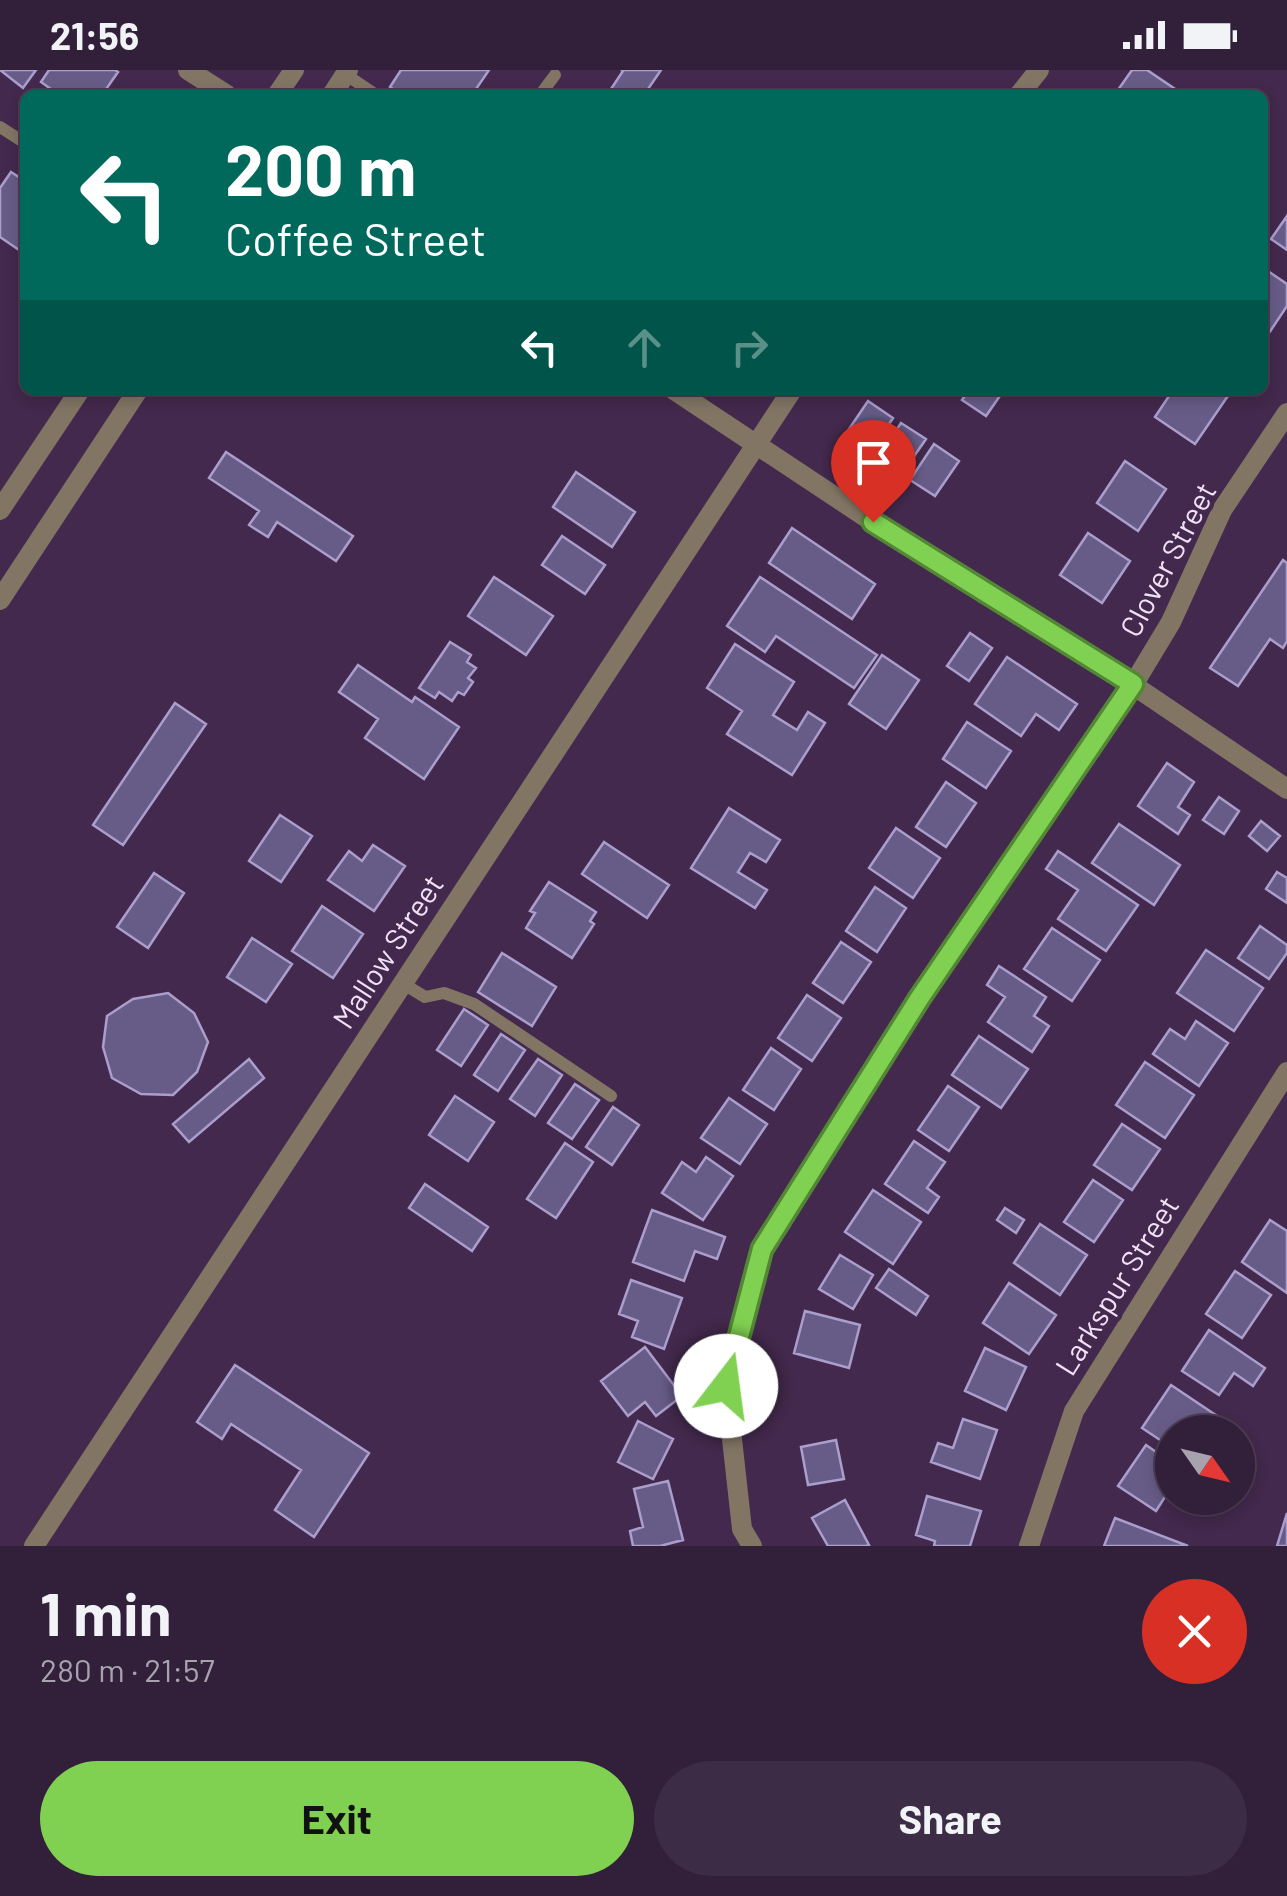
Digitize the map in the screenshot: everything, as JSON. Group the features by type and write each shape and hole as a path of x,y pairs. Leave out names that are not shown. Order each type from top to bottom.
{"street":[{"path":"188,70 219,90"},
{"path":"1023,90 1039,70"},
{"path":"0,510 77,395"},
{"path":"0,600 135,395"},
{"path":"682,395 932,561 1133,684 1287,789"},
{"name":"Mallow Street","path":"34,1546 789,395"},
{"name":"Clover Street","path":"752,1546 742,1529 726,1386 762,1249 919,999 1133,684 1171,622 1222,510 1287,413"},
{"name":"Larkspur Street","path":"1029,1546 1074,1411 1287,1072"}],"lane":[{"path":"347,72 370,90"},
{"path":"544,90 555,75"},
{"path":"402,983 425,997 444,993 474,1004 610,1096"}],"building":[{"path":"0,70 36,70 23,88"},
{"path":"49,70 118,72 105,90 52,90 41,82"},
{"path":"401,70 489,70 475,90 390,87"},
{"path":"661,70 647,90 610,90 623,71"},
{"path":"1132,70 1147,70 1177,90 1118,90"},
{"path":"11,172 20,178 20,251 0,237 0,188"},
{"path":"1287,216 1287,250 1271,239"},
{"path":"1268,271 1287,284 1287,306 1269,333"},
{"path":"966,395 1001,395 986,416 962,400"},
{"path":"1170,395 1229,395 1195,444 1155,417"},
{"path":"868,401 893,418 869,455 843,438"},
{"path":"901,423 926,439 901,475 877,459"},
{"path":"934,444 959,461 935,496 910,480"},
{"path":"226,452 353,536 336,561 277,522 268,537 249,525 259,511 209,478"},
{"path":"1125,461 1166,489 1138,531 1097,503"},
{"path":"576,472 635,512 612,547 553,507"},
{"path":"792,528 875,584 852,619 769,563"},
{"path":"1088,533 1130,561 1102,603 1060,575"},
{"path":"562,536 605,565 585,594 542,565"},
{"path":"1283,560 1287,563 1287,641 1283,648 1270,639 1238,686 1210,668"},
{"path":"494,577 553,616 526,655 468,616"},
{"path":"760,577 877,655 854,688 776,636 765,652 727,626"},
{"path":"970,633 992,648 969,681 947,666"},
{"path":"450,642 471,655 467,662 476,668 468,678 473,682 464,695 458,692 452,701 439,692 435,698 419,688"},
{"path":"735,644 794,682 773,715 797,730 808,712 825,723 792,775 727,734 742,711 707,688"},
{"path":"882,655 919,680 886,729 849,704"},
{"path":"1007,657 1077,704 1059,730 1036,714 1021,736 975,704"},
{"path":"358,665 412,702 415,697 459,727 424,779 365,738 378,719 339,692"},
{"path":"175,703 206,724 123,845 93,825"},
{"path":"967,722 1011,751 986,788 943,759"},
{"path":"1167,763 1194,782 1178,807 1190,815 1178,834 1138,806"},
{"path":"946,782 976,803 946,847 916,827"},
{"path":"1219,797 1239,811 1224,834 1203,820"},
{"path":"729,808 780,840 766,862 750,853 738,872 767,890 755,908 691,868"},
{"path":"280,815 312,836 281,882 249,861"},
{"path":"1261,821 1280,836 1267,851 1249,836"},
{"path":"1119,824 1180,865 1154,905 1092,863"},
{"path":"896,828 940,858 913,898 869,868"},
{"path":"604,842 669,885 647,918 582,874"},
{"path":"373,845 405,866 374,911 328,880 349,851 362,861"},
{"path":"1058,851 1138,905 1106,951 1058,919 1078,890 1046,869"},
{"path":"1277,872 1287,878 1287,903 1266,889"},
{"path":"154,873 184,893 148,948 117,927"},
{"path":"549,882 596,912 590,921 594,924 572,958 526,928 535,913 530,911"},
{"path":"875,887 906,908 877,952 846,931"},
{"path":"322,906 363,934 333,978 292,951"},
{"path":"1260,926 1287,945 1287,953 1269,979 1238,958"},
{"path":"1052,928 1100,960 1072,1001 1024,969"},
{"path":"252,938 292,964 266,1002 227,977"},
{"path":"841,942 871,962 843,1003 813,983"},
{"path":"1206,950 1263,988 1234,1031 1177,993"},
{"path":"502,953 556,987 532,1026 478,992"},
{"path":"999,966 1046,997 1034,1016 1049,1026 1032,1052 988,1022 1005,997 987,985"},
{"path":"168,993 194,1013 208,1042 197,1072 173,1095 141,1094 112,1078 103,1047 107,1016 133,999"},
{"path":"807,995 841,1018 812,1061 778,1038"},
{"path":"464,1009 488,1025 461,1066 437,1050"},
{"path":"1196,1021 1228,1043 1199,1086 1153,1054 1170,1029 1185,1039"},
{"path":"501,1034 525,1050 498,1091 474,1075"},
{"path":"979,1036 1028,1069 1001,1108 952,1075"},
{"path":"771,1048 801,1069 774,1110 743,1090"},
{"path":"249,1059 264,1078 189,1142 173,1124"},
{"path":"538,1059 562,1075 535,1116 510,1099"},
{"path":"1145,1062 1194,1095 1165,1138 1116,1105"},
{"path":"575,1084 599,1100 572,1139 548,1123"},
{"path":"948,1086 979,1107 949,1151 918,1130"},
{"path":"455,1096 494,1122 468,1161 429,1135"},
{"path":"729,1098 767,1124 740,1164 701,1138"},
{"path":"613,1107 639,1125 612,1165 586,1147"},
{"path":"1122,1124 1160,1149 1132,1190 1094,1165"},
{"path":"914,1141 945,1162 927,1188 939,1197 928,1213 885,1184"},
{"path":"565,1143 593,1162 556,1218 527,1199"},
{"path":"706,1157 733,1176 703,1220 662,1193 682,1162 696,1172"},
{"path":"1093,1180 1123,1200 1094,1242 1064,1222"},
{"path":"425,1184 488,1227 472,1251 409,1208"},
{"path":"873,1190 921,1222 893,1264 845,1232"},
{"path":"1005,1208 1024,1220 1016,1233 997,1220"},
{"path":"652,1210 725,1237 717,1259 695,1251 684,1281 633,1262"},
{"path":"1270,1220 1287,1231 1287,1293 1242,1262"},
{"path":"1040,1224 1087,1255 1060,1295 1014,1263"},
{"path":"840,1255 873,1275 853,1309 819,1289"},
{"path":"889,1269 928,1296 916,1315 876,1288"},
{"path":"1235,1271 1271,1295 1242,1338 1206,1314"},
{"path":"631,1280 682,1298 664,1349 632,1337 638,1321 619,1314"},
{"path":"1009,1283 1056,1315 1029,1354 983,1323"},
{"path":"805,1311 860,1325 849,1368 794,1353"},
{"path":"1209,1330 1265,1368 1253,1386 1234,1373 1219,1395 1182,1371"},
{"path":"645,1347 682,1396 656,1416 645,1402 628,1416 601,1381"},
{"path":"985,1348 1026,1367 1006,1410 965,1391"},
{"path":"235,1365 369,1453 314,1537 275,1510 301,1470 231,1424 222,1439 197,1422"},
{"path":"1171,1385 1216,1415 1155,1415 1155,1437 1142,1428"},
{"path":"963,1419 997,1430 980,1479 931,1462 938,1443 953,1448"},
{"path":"638,1421 673,1439 653,1479 618,1462"},
{"path":"836,1440 844,1479 808,1485 801,1447"},
{"path":"1146,1445 1155,1451 1155,1510 1118,1486"},
{"path":"668,1481 683,1540 660,1546 633,1546 630,1531 643,1527 634,1489"},
{"path":"927,1496 981,1511 970,1546 934,1546 935,1541 916,1535"},
{"path":"845,1500 869,1545 828,1546 812,1518"},
{"path":"1287,1513 1287,1546 1277,1546"},
{"path":"1115,1518 1188,1546 1104,1546"}],"route":[{"path":"726,1386 762,1249 919,999 1133,684 873,522"}]}
